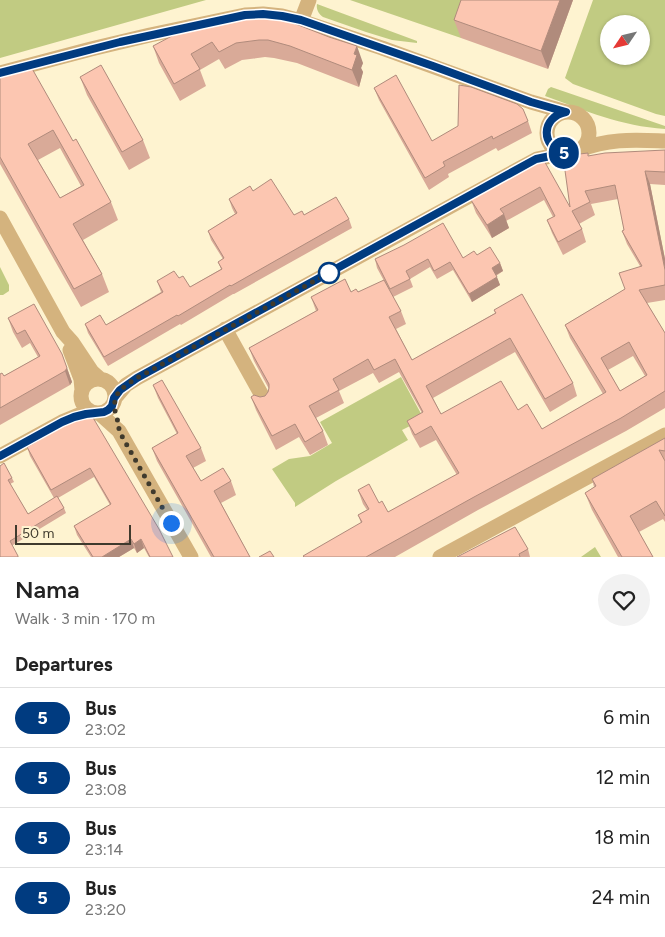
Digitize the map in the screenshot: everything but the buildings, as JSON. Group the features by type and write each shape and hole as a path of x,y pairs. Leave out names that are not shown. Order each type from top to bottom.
{"street":[{"path":"301,20 308,0"},
{"path":"0,73 141,37 245,15 282,16 301,20 531,102 577,114 598,130 623,140"},
{"path":"531,102 540,113 549,142 559,152 572,151 587,140 586,122"},
{"path":"536,159 544,149 549,122 560,113 566,112"},
{"path":"0,456 62,422 79,415 108,410 126,385 137,378 536,159 590,145 623,140 665,142"},
{"path":"0,218 63,332 81,379 83,404 119,431 191,557"},
{"path":"225,329 265,401"},
{"path":"63,332 92,372 113,388 119,431"},
{"path":"62,422 75,408 81,392 90,381 117,381 137,378"},
{"path":"440,557 665,435"}],"green space":[{"path":"0,0 206,0 0,58"},
{"path":"350,0 490,0 470,12 461,38"},
{"path":"593,0 665,0 665,116 573,84 565,78"},
{"path":"317,4 417,41 417,43 392,40 323,17 318,12"},
{"path":"551,87 665,126 665,129 633,125 545,96"},
{"path":"0,267 9,285 9,291 3,295 0,295"},
{"path":"401,377 424,419 402,430 408,440 295,507 295,503 272,469 289,459 310,456 332,443 320,422"},
{"path":"595,547 601,557 581,557"}],"bus line":[{"name":"5","path":"0,73 150,35 245,15 263,14 301,20 531,102 566,112 554,117 549,122 547,129 547,136 553,148 565,153 536,159 330,273 202,341 126,385 114,398 114,402 108,410 74,417 62,422 0,456"}],"route":[{"path":"171,523 119,431 114,398 120,390 137,378 329,273"}]}
